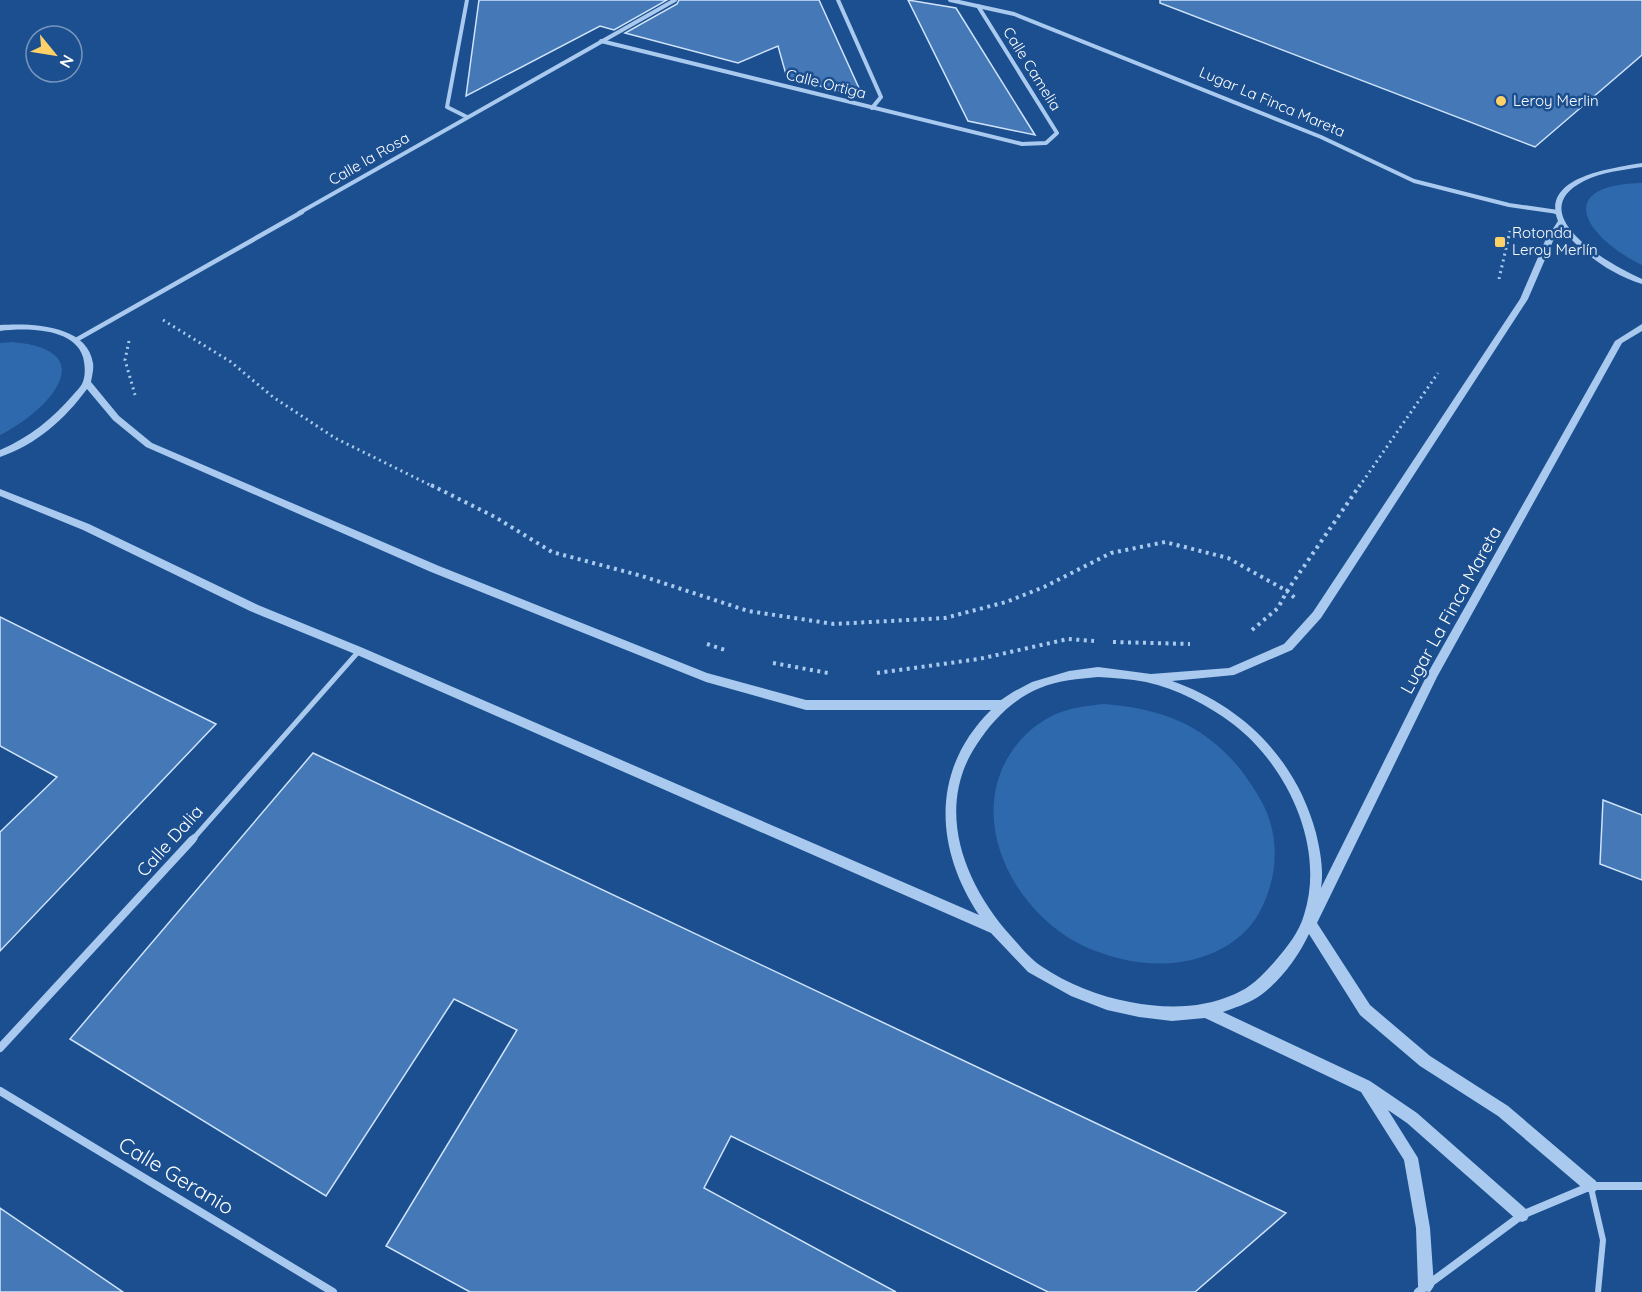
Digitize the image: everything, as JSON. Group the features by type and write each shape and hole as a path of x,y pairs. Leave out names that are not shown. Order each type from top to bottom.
{"street":[{"path":"466,117 447,107 467,0"},
{"name":"Calle la Rosa","path":"76,340 675,0"},
{"path":"838,0 881,97 872,108"},
{"name":"Lugar La Finca Mareta","path":"950,0 1014,14 1310,133 1414,181 1559,217"},
{"name":"Calle Camelia","path":"978,6 1057,133 1046,143"},
{"name":"Calle Ortiga","path":"601,41 1022,144 1046,143"},
{"path":"1522,1215 1412,1118 1365,1086 1205,1011 1151,1014 1090,1000 1035,969 992,927 965,882 951,832 952,785 967,744 1001,705 1032,687 1062,676 1098,672 1149,678 1230,672 1288,647 1317,615 1524,299 1559,217 1561,195 1575,182 1598,174 1642,165"},
{"path":"1598,174 1642,173"},
{"path":"1559,217 1574,240 1597,259 1642,282"},
{"path":"0,328 16,326 51,329 76,340 89,358 87,383 65,414 25,443 0,454"},
{"name":"Lugar La Finca Mareta","path":"1205,1011 1253,992 1290,958 1310,924 1433,674 1619,341 1642,327"},
{"path":"87,383 116,418 149,445 435,569 706,677 806,705 1001,705"},
{"path":"0,492 86,527 254,608 360,651 992,927"},
{"name":"Calle Dalia","path":"0,1048 192,840 360,651"},
{"path":"1149,678 1201,698 1246,729 1282,768 1306,812 1318,874 1310,924 1365,1010 1425,1061 1503,1111 1591,1186"},
{"path":"1365,1086 1410,1158 1423,1228 1422,1289"},
{"name":"Calle Geranio","path":"0,1091 333,1292"},
{"path":"1422,1289 1522,1215 1591,1186 1642,1186"}],"lane":[{"path":"1591,1186 1603,1240 1598,1292"}],"path":[{"path":"1497,289 1511,226"},
{"path":"141,303 173,328 231,362 273,397 335,438 495,517 552,552 642,576 748,611 834,624 945,618 1006,602 1044,587 1111,553 1165,542 1228,558 1287,591 1317,615"},
{"path":"136,398 125,360 130,331 152,312"},
{"path":"1244,633 1278,608 1287,591 1443,367"},
{"path":"871,674 979,659 1068,639 1194,644"},
{"path":"705,644 738,654"},
{"path":"770,663 833,674"}],"shaded area":[{"path":"1642,183 1642,265 1622,254 1593,228 1587,215 1587,203 1596,193 1614,186"},
{"path":"12,342 40,347 56,357 62,369 59,382 49,397 35,411 0,435 0,343"},
{"path":"1104,704 1153,712 1195,729 1230,757 1245,775 1266,811 1271,825 1275,855 1271,885 1266,899 1246,931 1228,945 1208,955 1174,963 1151,963 1116,958 1068,938 1026,899 1010,875 999,849 994,821 995,794 1003,767 1016,746 1027,733 1048,718 1068,710"}],"building":[{"path":"479,0 667,0 614,30 600,26 466,96"},
{"path":"679,0 819,0 863,97 787,78 778,46 738,63 625,33 677,4"},
{"path":"908,0 956,8 1035,135 968,121"},
{"name":"Leroy Merlin","path":"1160,0 1642,0 1642,55 1535,147 1160,3"},
{"path":"0,617 216,724 0,951 0,832 57,777 0,746"},
{"path":"313,753 1286,1213 1195,1292 1048,1292 731,1136 704,1188 896,1292 470,1292 386,1246 517,1030 454,999 326,1196 70,1039"},
{"path":"1603,800 1642,815 1642,880 1600,864"},
{"path":"0,1208 123,1292 0,1292"}],"place":[{"name":"Leroy Merlin","path":"1501,101"},
{"name":"Rotonda Leroy Merlín","path":"1500,242"}]}
